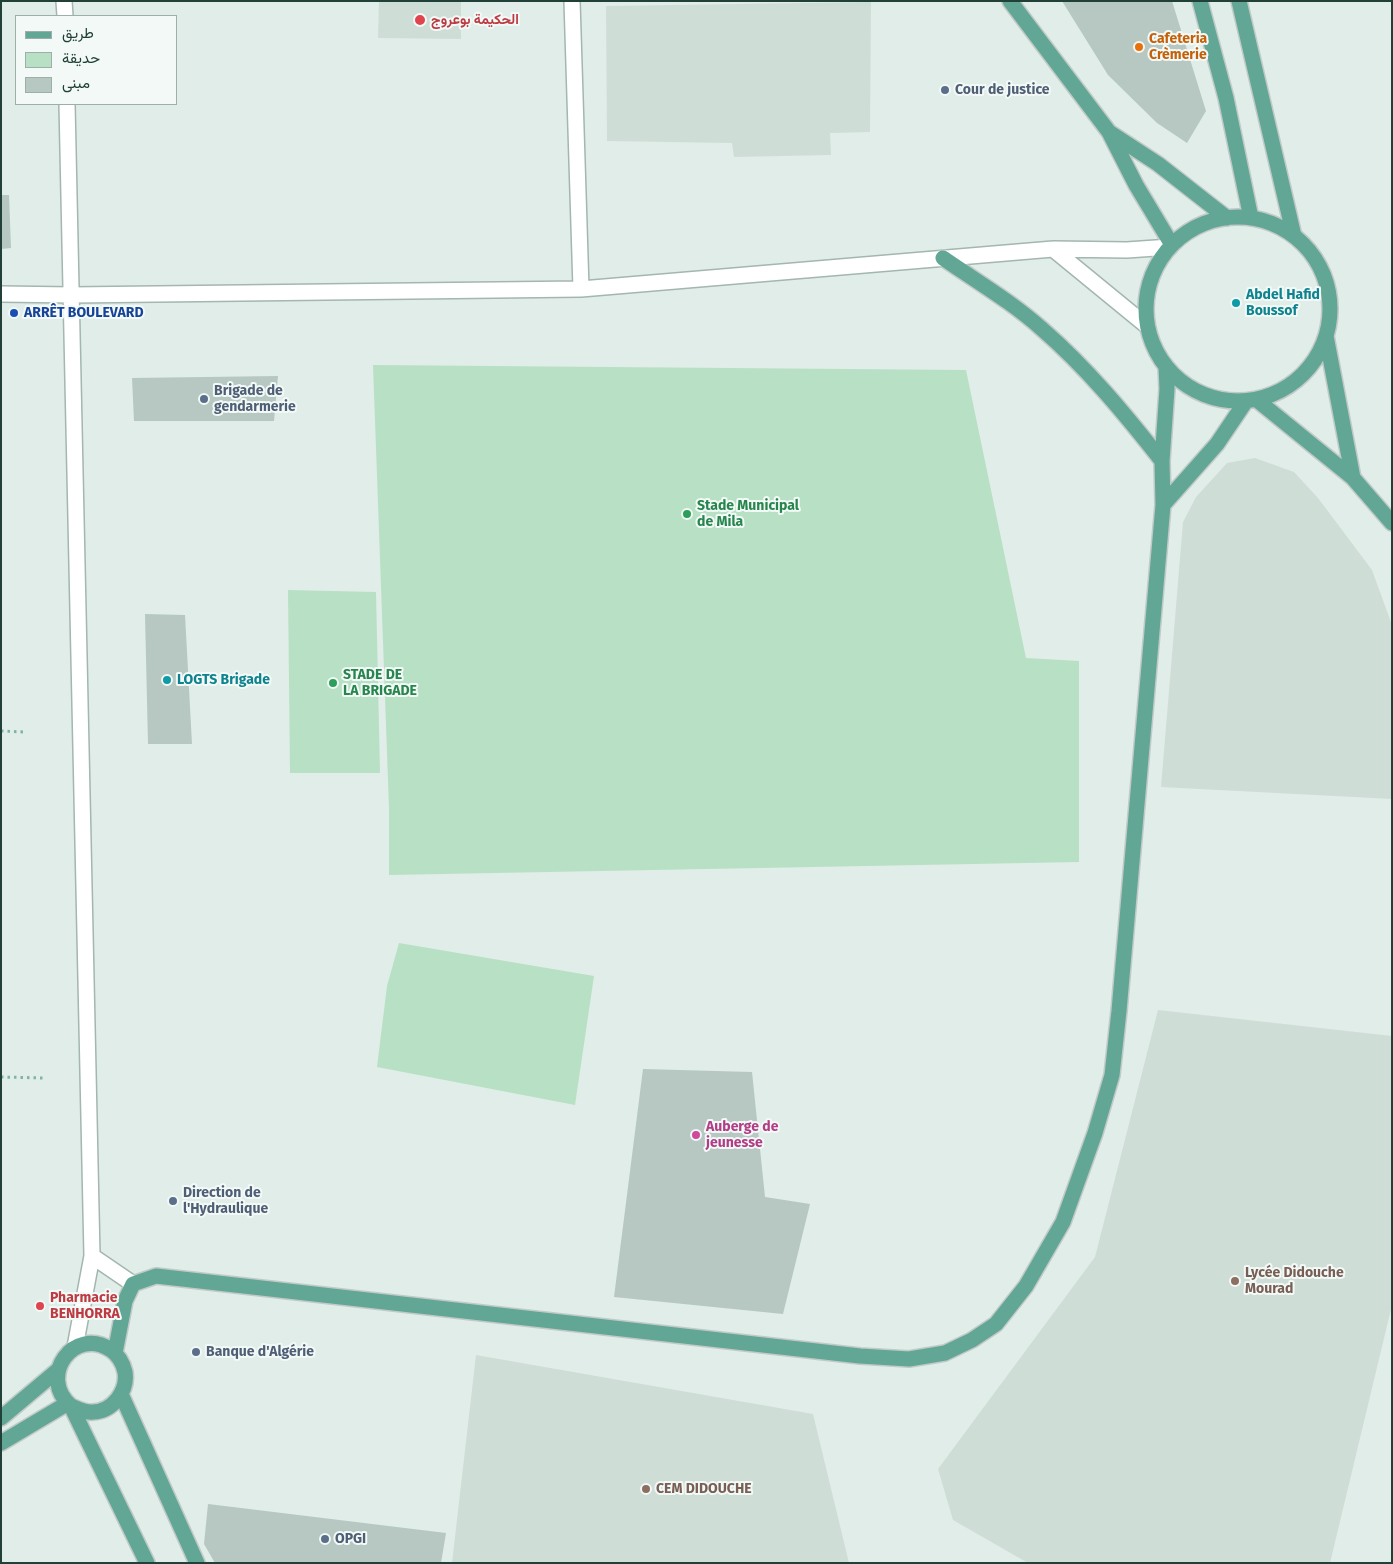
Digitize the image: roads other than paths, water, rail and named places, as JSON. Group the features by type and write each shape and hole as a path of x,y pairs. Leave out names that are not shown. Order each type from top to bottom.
{"main road":[{"path":"1010,1 1109,132 1136,185 1171,246"},
{"path":"1200,1 1226,98 1251,218"},
{"path":"1239,1 1294,236"},
{"path":"1109,132 1158,164 1227,218"},
{"path":"1227,218 1251,218 1274,224 1294,236 1314,256 1326,281 1331,308 1326,336 1311,366 1287,388 1251,400 1223,400 1202,394 1182,383 1166,367 1154,348 1147,326 1146,305 1150,284 1158,265 1171,246 1197,227 1227,218"},
{"path":"943,258 1042,328 1090,374 1162,461"},
{"path":"1326,336 1353,478"},
{"path":"115,1353 125,1301 133,1284 156,1276 909,1360 944,1353 972,1340 996,1324 1026,1286 1063,1222 1095,1133 1112,1075 1162,505 1162,461 1167,389 1166,367"},
{"path":"1251,400 1353,478 1392,523"},
{"path":"1162,505 1217,444 1251,400"},
{"path":"70,1405 82,1411 93,1412 105,1409 114,1403 121,1394 125,1383 125,1372 115,1353 106,1347 96,1344 85,1344 75,1348 67,1353 61,1361 57,1382 61,1394 70,1405 147,1563"},
{"path":"1,1418 58,1370"},
{"path":"121,1394 197,1563"},
{"path":"1,1443 70,1405"}],"street":[{"path":"64,1 65,15"},
{"path":"572,1 581,288"},
{"path":"67,105 92,1256 75,1348"},
{"path":"1,294 72,295 581,288 1053,249 1127,250 1171,246"},
{"path":"1053,249 1147,326"},
{"path":"92,1256 133,1284"}],"place":[{"name":"الحكيمة بوعروج","path":"420,20"},
{"name":"Cafeteria Crèmerie","path":"1139,47"},
{"name":"Cour de justice","path":"945,90"},
{"name":"Abdel Hafid Boussof","path":"1236,303"},
{"name":"ARRÊT BOULEVARD","path":"14,313"},
{"name":"Brigade de gendarmerie","path":"204,399"},
{"name":"Stade Municipal de Mila","path":"687,514"},
{"name":"LOGTS Brigade","path":"167,680"},
{"name":"STADE DE LA BRIGADE","path":"333,683"},
{"name":"Auberge de jeunesse","path":"696,1135"},
{"name":"Direction de l'Hydraulique","path":"173,1201"},
{"name":"Lycée Didouche Mourad","path":"1235,1281"},
{"name":"Pharmacie BENHORRA","path":"40,1306"},
{"name":"Banque d'Algérie","path":"196,1352"},
{"name":"CEM DIDOUCHE","path":"646,1489"},
{"name":"OPGI","path":"325,1539"}]}
